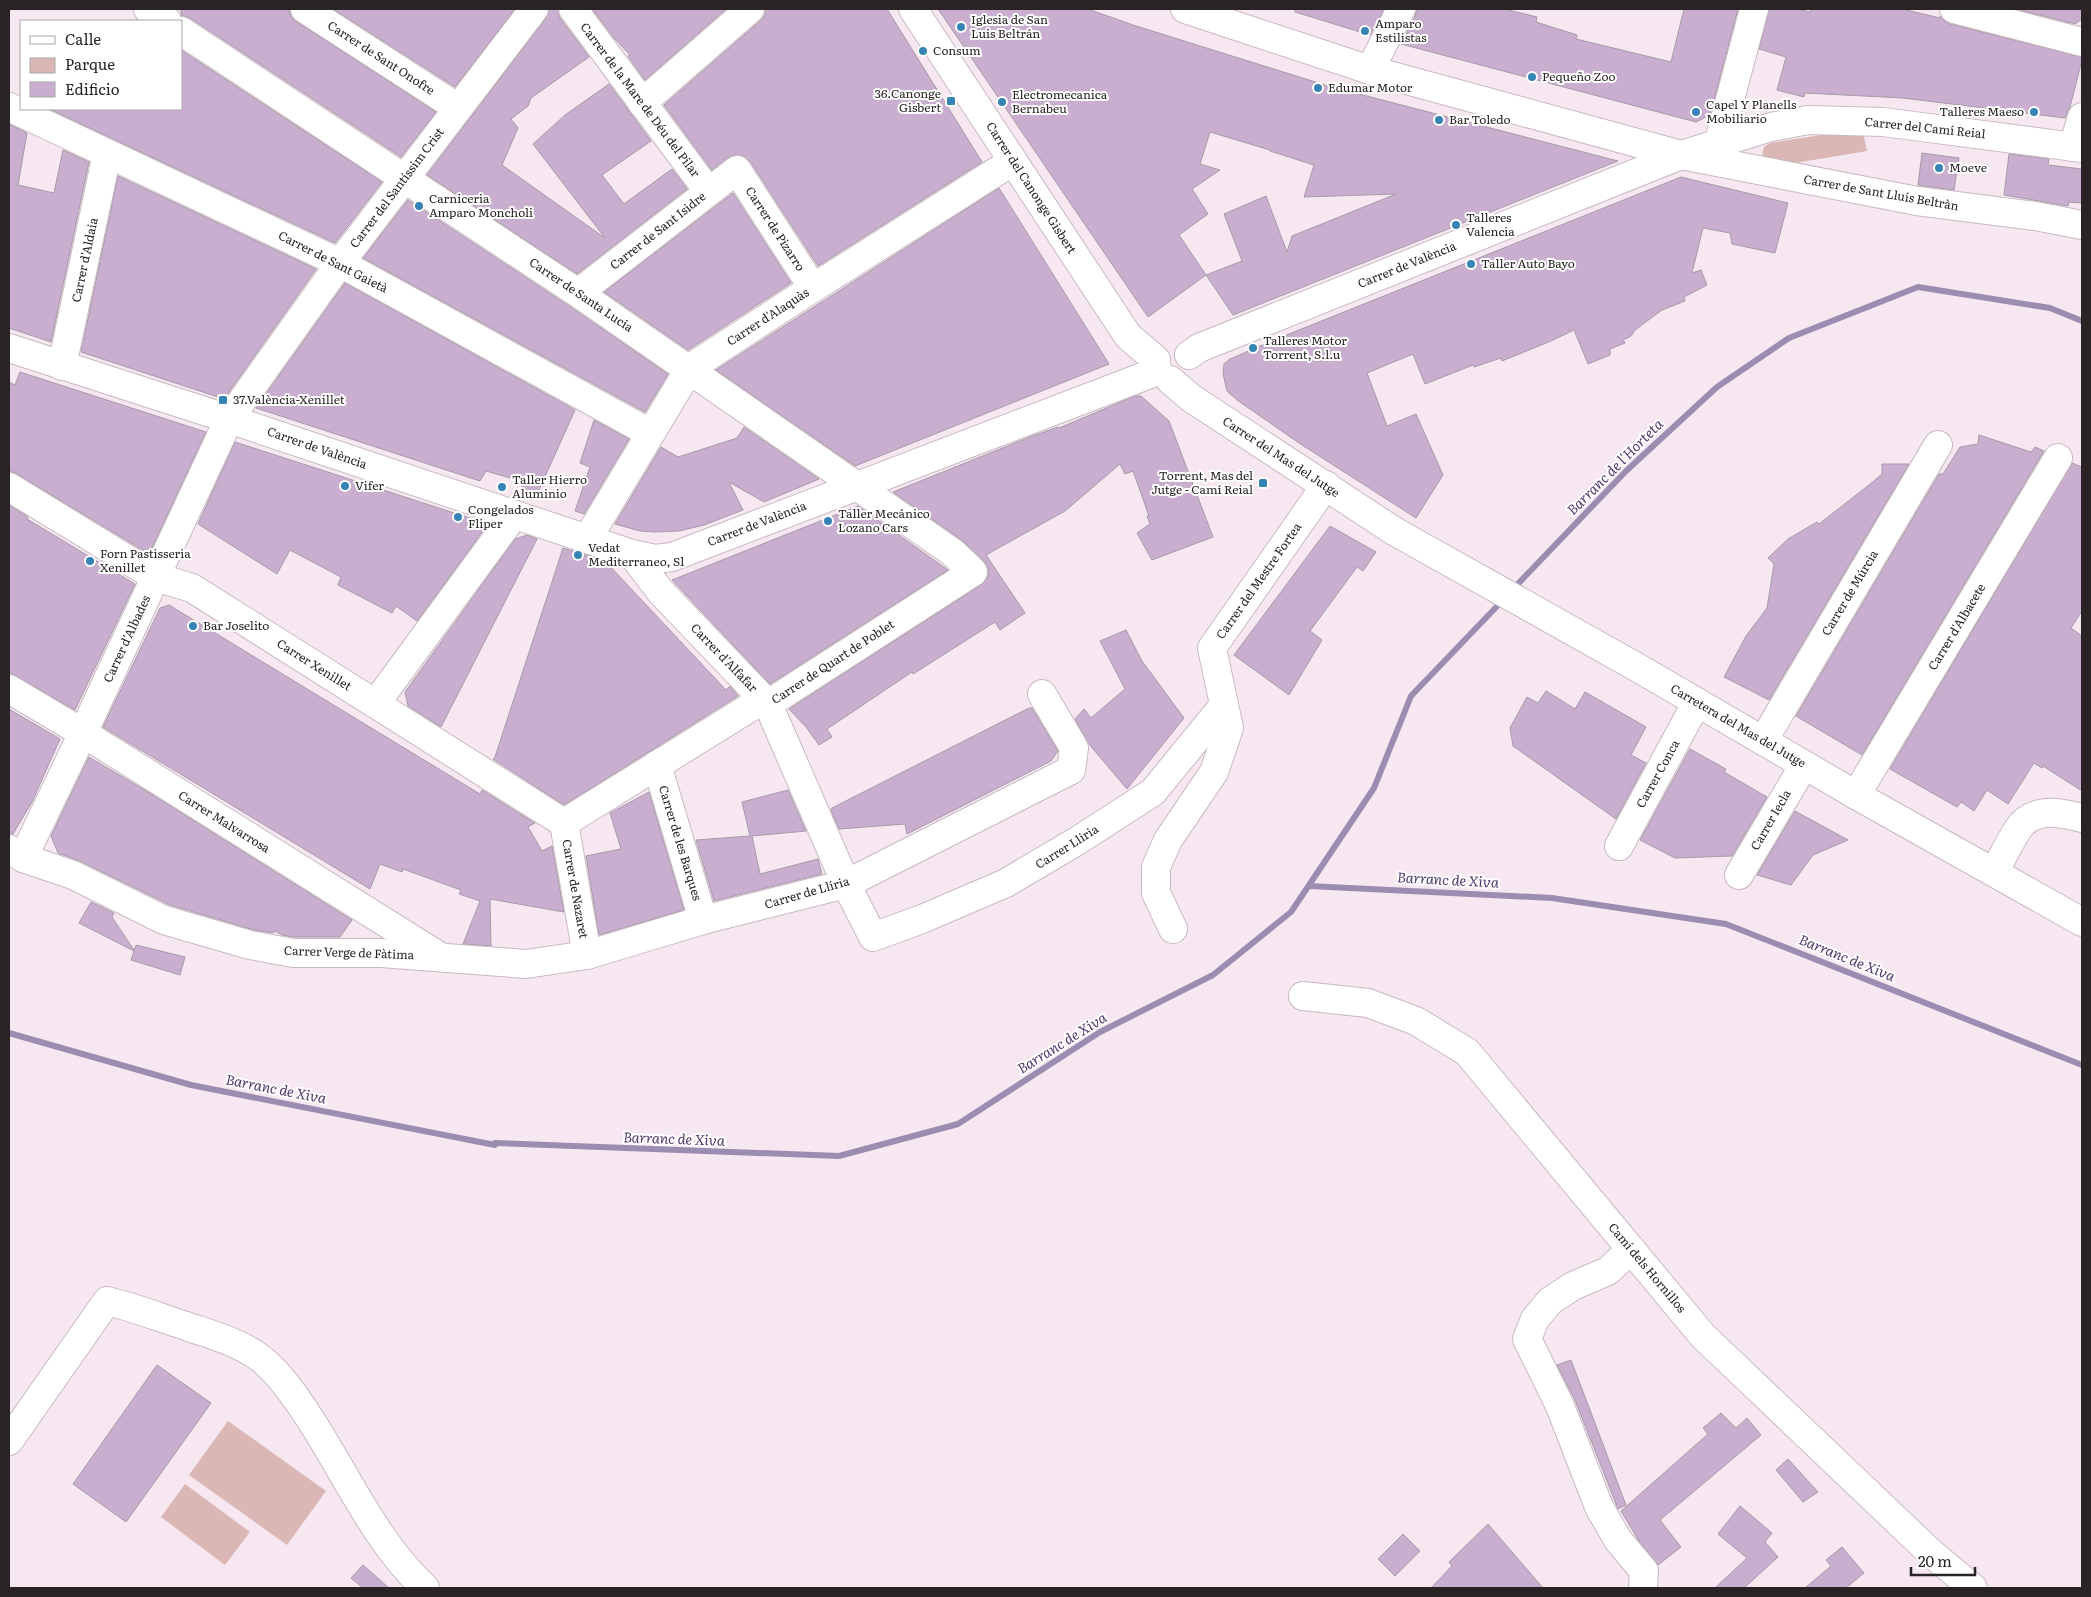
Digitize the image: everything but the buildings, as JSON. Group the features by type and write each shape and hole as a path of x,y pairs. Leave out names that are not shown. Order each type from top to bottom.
{"street":[{"path":"148,9 165,20"},
{"name":"Carrer de Sant Onofre","path":"305,9 458,108"},
{"name":"Carrer del Santíssim Crist","path":"229,419 340,263 534,9"},
{"name":"Carrer de la Mare de Déu del Pilar","path":"573,9 708,191"},
{"path":"642,102 750,9"},
{"name":"Carrer del Canonge Gisbert","path":"913,9 1128,336 1161,371"},
{"name":"Carrer de Sant Lluís Beltràn","path":"1185,9 1370,70 1681,155 1917,201 2082,225"},
{"path":"1370,70 1401,9"},
{"path":"1718,145 1754,9"},
{"path":"1954,9 2082,42"},
{"name":"Carrer de Santa Lucia","path":"182,32 690,368 952,552 972,572"},
{"name":"Carrer de Sant Gaietà","path":"9,107 340,263 650,433"},
{"path":"2078,147 2082,117"},
{"name":"Carrer del Camí Reial","path":"1681,155 1771,127 1808,120 1883,122 2078,147"},
{"name":"Carrer d'Aldaia","path":"62,366 107,154"},
{"name":"Carrer de València","path":"9,348 229,419 632,554 655,559 672,557 857,485 1161,371 1162,350 1171,346 1181,348 1189,355 1209,344 1681,155"},
{"name":"Carrer d'Alaquàs","path":"588,538 690,368 812,288 1013,161"},
{"name":"Carrer de Sant Isidre","path":"578,293 737,170"},
{"name":"Carrer de Pizarro","path":"737,170 812,288"},
{"name":"Carrer del Mas del Jutge","path":"1161,371 1191,398 1394,531"},
{"name":"Carrer d'Albades","path":"16,853 83,734 229,419"},
{"name":"Carrer de Múrcia","path":"1763,740 1938,446"},
{"name":"Carrer d'Albacete","path":"1856,795 2058,458"},
{"name":"Carrer del Mestre Fortea","path":"1173,929 1156,893 1156,867 1168,840 1214,772 1229,728 1212,648 1326,485"},
{"name":"Carrer Xenillet","path":"9,486 156,577 192,588 564,823"},
{"path":"376,703 514,515"},
{"name":"Carretera del Mas del Jutge","path":"1394,531 1640,669 1856,795 2082,922"},
{"name":"Carrer d'Alfafar","path":"632,554 660,590 768,704 846,884 873,937"},
{"name":"Carrer de Quart de Poblet","path":"564,823 754,705 768,704 972,572"},
{"name":"Carrer Malvarrosa","path":"9,689 439,956"},
{"name":"Carrer de Llíria","path":"439,956 526,964 587,955 703,920 846,884 1071,770 1074,748 1042,694"},
{"name":"Carrer Conca","path":"1619,846 1697,702"},
{"name":"Carrer Lliria","path":"873,937 1006,883 1153,792 1206,724 1224,705"},
{"name":"Carrer Iecla","path":"1739,875 1804,764"},
{"name":"Carrer de les Barques","path":"657,765 703,920"},
{"path":"1994,872 2022,824 2039,814 2060,812 2082,818"},
{"name":"Carrer de Nazaret","path":"564,823 587,955"},
{"name":"Carrer Verge de Fàtima","path":"16,853 73,875 164,920 250,945 293,954 381,953 409,956 439,956"},
{"name":"Camí dels Hornillos","path":"1304,996 1368,1003 1416,1021 1467,1052 1703,1336 1931,1553 1973,1588"},
{"path":"1631,1249 1608,1271 1573,1286 1550,1301 1534,1319 1527,1339 1560,1406 1599,1507 1618,1540 1644,1570 1643,1588"},
{"path":"9,1441 107,1302 226,1338 258,1356 300,1402 331,1451 366,1514 399,1558 425,1588"}],"green space":[{"path":"1863,133 1867,151 1789,164 1766,161 1762,154 1764,147 1770,143 1821,135"},
{"path":"228,1421 326,1491 287,1545 189,1475"},
{"path":"185,1484 250,1532 225,1565 161,1517"}],"waterway":[{"name":"Barranc de l'Horteta","path":"1513,589 1626,471 1717,387 1789,338 1918,287 2050,308 2082,321"},
{"name":"Barranc de Xiva","path":"9,1033 191,1085 495,1145 495,1143 839,1156 958,1124 1100,1032 1213,975 1291,912 1374,788 1411,696 1503,600"},
{"name":"Barranc de Xiva","path":"1309,886 1552,898 1726,924 2082,1065"}],"place":[{"name":"Iglesia de San Luis Beltrán","path":"961,27"},
{"name":"Amparo Estilistas","path":"1365,31"},
{"name":"Consum","path":"923,51"},
{"name":"Pequeño Zoo","path":"1532,77"},
{"name":"Edumar Motor","path":"1318,88"},
{"name":"36.Canonge Gisbert","path":"951,101"},
{"name":"Electromecanica Bernabeu","path":"1002,102"},
{"name":"Capel Y Planells Mobiliario","path":"1696,112"},
{"name":"Talleres Maeso","path":"2034,112"},
{"name":"Bar Toledo","path":"1439,120"},
{"name":"Moeve","path":"1939,168"},
{"name":"Carniceria Amparo Moncholi","path":"419,206"},
{"name":"Talleres Valencia","path":"1456,225"},
{"name":"Taller Auto Bayo","path":"1471,264"},
{"name":"Talleres Motor Torrent, S.l.u","path":"1253,348"},
{"name":"37.València-Xenillet","path":"223,400"},
{"name":"Torrent, Mas del Jutge - Camí Reial","path":"1263,483"},
{"name":"Vifer","path":"345,486"},
{"name":"Taller Hierro Aluminio","path":"502,487"},
{"name":"Congelados Fliper","path":"458,517"},
{"name":"Taller Mecánico Lozano Cars","path":"828,521"},
{"name":"Vedat Mediterraneo, Sl","path":"578,555"},
{"name":"Forn Pastisseria Xenillet","path":"90,561"},
{"name":"Bar Joselito","path":"193,626"}]}
